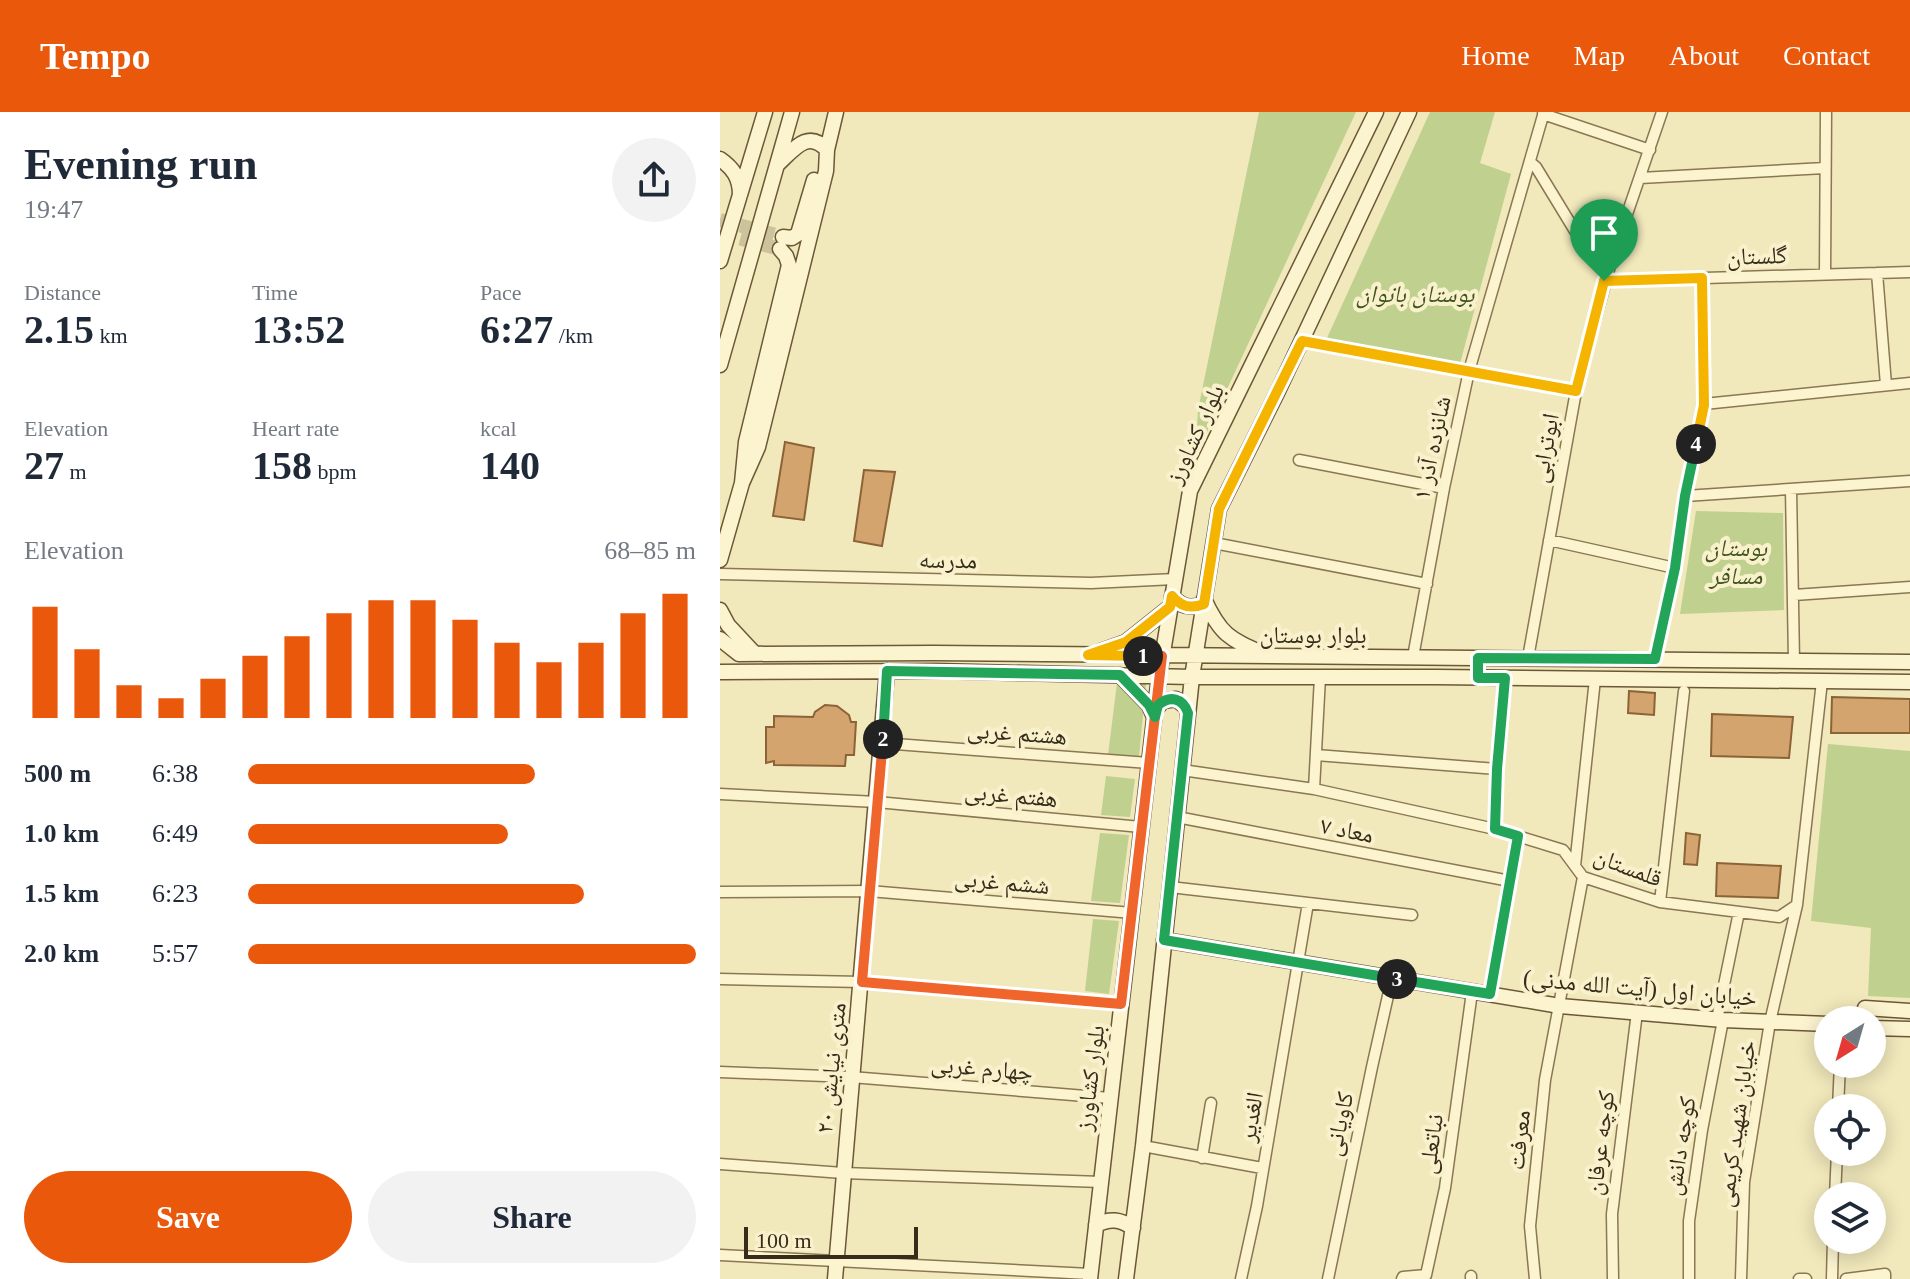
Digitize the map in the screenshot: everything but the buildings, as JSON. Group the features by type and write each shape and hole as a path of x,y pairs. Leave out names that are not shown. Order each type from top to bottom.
{"street":[{"path":"720,260 765,112"},
{"path":"720,365 792,112"},
{"path":"720,560 742,483 758,447 826,171 827,150 836,112"},
{"name":"بلوار کشاورز","path":"1090,1277 1159,676 1190,491 1376,112"},
{"path":"1126,1279 1143,1146 1192,677 1219,509 1409,112"},
{"name":"ابوترابی","path":"1528,658 1576,391 1604,281 1662,112"},
{"path":"1825,274 1826,112"},
{"path":"1544,113 1650,150"},
{"name":"شانزده آذر ۱","path":"1413,657 1469,371 1544,113"},
{"path":"775,167 808,140 818,141 827,150"},
{"path":"782,243 798,234 827,150"},
{"path":"720,159 733,169 740,185 740,197"},
{"path":"1530,162 1575,231 1613,255"},
{"path":"1640,178 1825,168"},
{"path":"782,243 796,249 802,267"},
{"path":"742,483 746,442 789,265 782,243"},
{"name":"گلستان","path":"1604,281 1910,272"},
{"path":"1877,273 1886,385"},
{"path":"1655,659 1675,568 1685,496 1704,404 1702,278"},
{"path":"1302,341 1576,391"},
{"path":"1704,404 1910,383"},
{"path":"1299,460 1444,488"},
{"path":"1685,496 1910,481"},
{"path":"1791,489 1794,661"},
{"path":"1549,540 1675,568"},
{"path":"1214,543 1427,584"},
{"name":"مدرسه","path":"720,574 1091,583 1175,579"},
{"path":"1794,595 1910,587"},
{"path":"1088,655 1126,642 1171,601 1190,607 1204,602"},
{"path":"1204,602 1215,622 1232,640 1270,657"},
{"path":"720,610 728,625 755,654"},
{"path":"720,639 739,654 733,660 734,667 740,671"},
{"name":"بلوار بوستان","path":"739,654 1910,662"},
{"path":"1478,658 1478,678"},
{"name":"بلوار بوستان","path":"720,672 887,671 1192,677 1910,682"},
{"name":"۲۰ متری نیایش","path":"835,1279 887,671"},
{"path":"1120,675 1155,714 1163,701 1176,699 1188,713"},
{"path":"1314,789 1320,677"},
{"path":"1495,829 1505,678"},
{"path":"1575,866 1595,679"},
{"name":"خیابان شهید کریمی","path":"1741,1279 1744,1182 1770,1022 1797,905 1822,681"},
{"path":"1660,902 1684,691"},
{"name":"هشتم غربی","path":"882,743 1149,763"},
{"path":"1316,755 1497,769"},
{"name":"قلمستان","path":"1182,770 1314,789 1495,829 1563,850 1583,877 1660,902 1779,917 1797,905"},
{"name":"هفتم غربی","path":"720,794 877,802 1141,827"},
{"name":"معاد ۷","path":"1177,817 1510,881"},
{"path":"1490,994 1518,836"},
{"name":"معرفت","path":"1535,1279 1530,1226 1545,1080 1583,877"},
{"path":"1170,887 1412,915"},
{"name":"ششم غربی","path":"720,892 869,891 1133,913"},
{"name":"الغدیر","path":"1241,1279 1257,1206 1308,903"},
{"name":"کوچه دانش","path":"1689,1279 1689,1221 1739,912"},
{"name":"خیابان اول (آیت الله مدنی)","path":"1164,940 1560,1006 1720,1020 1814,1024"},
{"name":"کاویانی","path":"1328,1279 1392,978"},
{"path":"720,979 862,982 1121,1004"},
{"name":"نباتعلی","path":"1402,1279 1426,1275 1445,1188 1472,992"},
{"path":"1886,1009 1910,1011"},
{"name":"کوچه عرفان","path":"1613,1279 1612,1214 1637,1012"},
{"path":"1886,1028 1910,1029"},
{"name":"چهارم غربی","path":"720,1072 851,1077 1110,1098"},
{"path":"1202,1158 1211,1103"},
{"path":"1143,1146 1262,1168"},
{"path":"720,1164 843,1173 1101,1182"},
{"path":"1096,1225 1114,1220 1133,1228"},
{"path":"1832,1279 1833,1254"},
{"path":"720,1255 1090,1277"},
{"path":"1846,1279 1885,1274 1885,1279"},
{"path":"1799,1279 1806,1279"}],"green space":[{"path":"1259,112 1356,112 1195,458 1198,410"},
{"name":"بوستان بانوان","path":"1430,112 1495,112 1480,163 1511,174 1458,371 1327,338"},
{"name":"بوستان مسافر","path":"1696,511 1783,513 1784,610 1680,614"},
{"path":"1117,683 1146,684 1139,756 1108,755"},
{"path":"1828,744 1910,751 1910,998 1868,996 1871,928 1811,921"},
{"path":"1106,776 1135,779 1130,817 1101,815"},
{"path":"1100,833 1129,835 1120,903 1091,901"},
{"path":"1093,919 1119,921 1109,994 1085,991"}],"tunnel":[{"path":"720,220 783,237"},
{"path":"720,233 780,249"}],"route":[{"path":"1604,281 1576,391 1302,341 1219,509 1204,604 1183,606 1172,596 1170,607 1126,642 1088,655 1162,656 1159,676 1155,717 1141,827 1133,913 1121,1004 862,982 887,671 936,671 1120,675 1149,705 1155,717 1155,710 1158,705 1163,701 1176,699 1182,702 1188,713 1164,940 1490,994 1518,836 1495,829 1505,678 1478,678 1478,658 1655,659 1675,568 1685,496 1704,405 1702,278 1604,281"}]}
